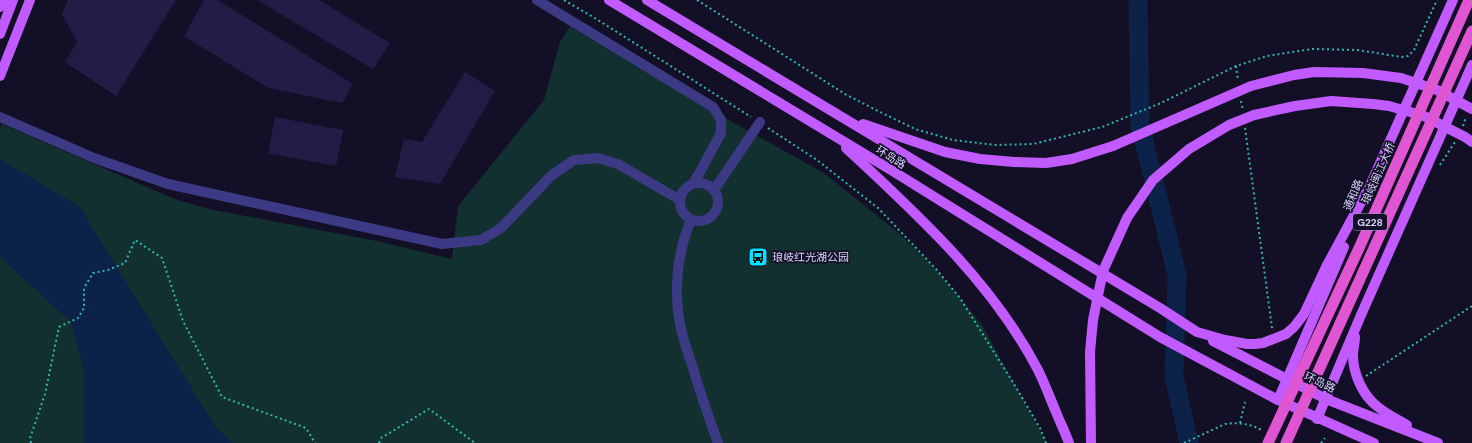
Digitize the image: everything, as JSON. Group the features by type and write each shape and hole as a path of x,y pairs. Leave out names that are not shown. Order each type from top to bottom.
{"highway":[{"name":"琅岐闽江大桥","path":"1268,443 1360,246 1469,0"},
{"name":"G228","path":"1286,443 1472,31"}],"main road":[{"path":"0,7 8,0"},
{"path":"0,34 13,0"},
{"path":"0,76 30,0"},
{"name":"环岛路","path":"609,0 829,133 1160,337 1278,400"},
{"name":"环岛路","path":"647,0 839,114 1160,308 1197,332 1326,399 1438,443"},
{"name":"通和路","path":"1278,400 1366,193 1453,0"},
{"path":"1317,419 1472,65"},
{"path":"839,114 899,137 945,152 1014,162 1046,163 1072,159 1113,146 1251,86 1294,74 1314,72 1363,73 1401,78 1436,90 1469,112"},
{"path":"1091,443 1090,382 1092,326 1103,271 1131,211 1153,180 1184,153 1229,125 1254,115 1295,106 1331,101 1373,104 1417,113 1453,130 1472,142"},
{"path":"829,133 912,209 966,267 1016,333 1038,370 1069,443"},
{"path":"1197,332 1225,340 1247,344 1264,343 1286,334 1294,327 1304,314 1326,267 1366,193"},
{"path":"1361,316 1353,355 1355,370 1359,382 1367,396 1377,407 1427,438"},
{"path":"1278,400 1317,419 1374,443"}],"street":[{"path":"536,0 709,104 717,111 721,120 721,133 694,183 684,189 680,200 682,211 690,220 702,221 713,216 719,200 714,190 705,183 694,183"},
{"path":"0,117 94,158 168,184 442,244 482,240 501,228 552,175 574,160 598,158 618,164 680,200"},
{"path":"714,190 760,122"},
{"path":"690,220 679,266 677,288 678,311 685,345 718,443"}],"path":[{"path":"564,0 760,122 817,160 878,208 936,269 960,298 1014,384 1040,428 1046,443"},
{"path":"697,0 845,94 915,129 953,140 995,145 1033,144 1102,127 1161,103 1236,66 1267,56 1312,49 1358,50 1401,57 1408,56 1414,50 1437,0"},
{"path":"1236,66 1239,81"},
{"path":"1241,97 1243,112"},
{"path":"1461,130 1469,112"},
{"path":"1245,128 1273,331"},
{"path":"1436,170 1458,137"},
{"path":"32,443 30,438 45,394 59,327 78,318 84,308 84,288 93,273 108,270 126,263 135,240 162,258 183,321 222,397 306,428 315,443"},
{"path":"1362,379 1472,306"},
{"path":"1240,423 1245,402"},
{"path":"378,443 381,438 429,409 475,443"},
{"path":"1184,443 1225,424 1240,423 1257,427 1263,431"},
{"path":"1321,443 1325,438"}],"green space":[{"path":"570,26 734,123 824,173 895,230 936,269 982,325 1047,443 0,443 0,128 2,124 177,200 214,210 377,241 452,259 458,206 544,100 560,42"}],"water":[{"path":"0,159 79,206 215,426 233,443 84,443 84,371 71,322 0,257"}],"building":[{"path":"68,0 176,0 116,96 65,62 77,42 62,14"},
{"path":"204,0 218,0 353,84 342,103 268,88 184,36"},
{"path":"257,0 319,0 390,43 373,69"},
{"path":"465,72 495,91 440,184 395,177 404,139 422,142"},
{"path":"275,117 343,130 336,166 268,153"}],"waterway":[{"path":"1138,0 1140,125 1177,275 1174,376 1189,443"}],"place":[{"name":"琅岐红光湖公园","path":"758,257"}]}
